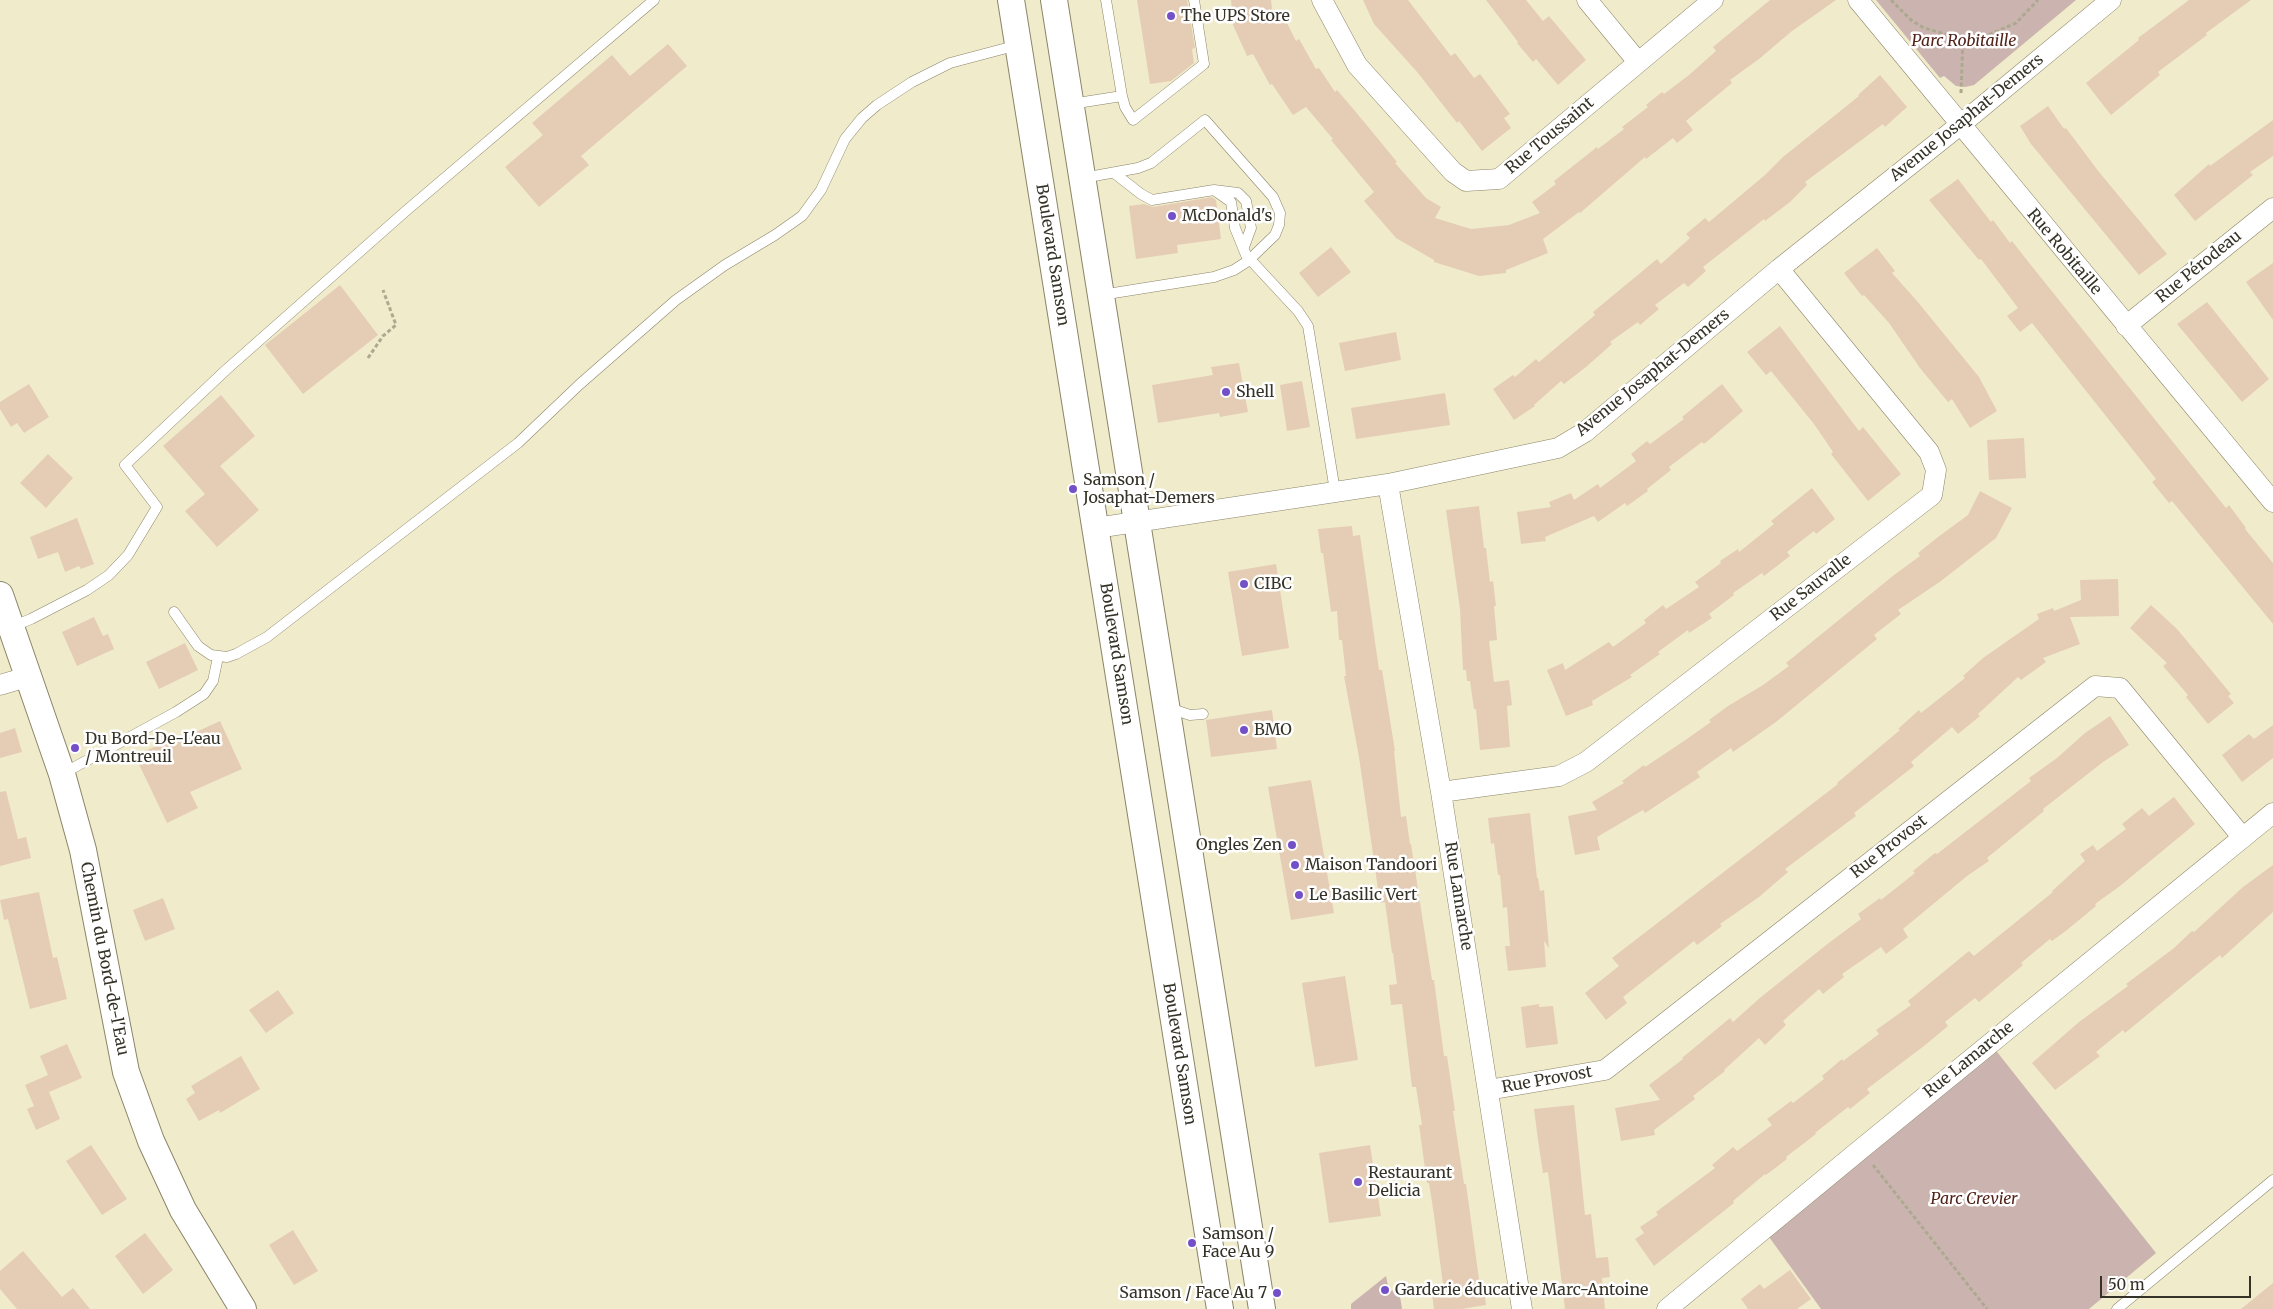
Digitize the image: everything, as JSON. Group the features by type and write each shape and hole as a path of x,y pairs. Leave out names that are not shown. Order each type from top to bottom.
{"street":[{"name":"Boulevard Samson","path":"1011,0 1220,1309"},
{"path":"1054,0 1262,1309"},
{"name":"Rue Toussaint","path":"1322,0 1357,65 1453,172 1466,181 1499,179 1713,0"},
{"path":"1587,0 1638,62"},
{"name":"Rue Robitaille","path":"1858,0 2273,502"},
{"name":"Avenue Josaphat-Demers","path":"1096,528 1388,484 1558,448 1585,432 1779,269 1960,125 2111,0"},
{"name":"Rue Pérodeau","path":"2126,326 2273,208"},
{"name":"Rue Sauvalle","path":"1442,792 1559,776 1586,762 1932,495 1936,470 1930,452 1779,269"},
{"name":"Rue Lamarche","path":"1388,484 1442,792 1522,1309"},
{"name":"Chemin du Bord-de-l'Eau","path":"0,595 62,774 83,850 126,1072 151,1141 183,1210 243,1309"},
{"path":"0,684 28,677"},
{"name":"Rue Provost","path":"1488,1090 1604,1070 2094,686 2120,688 2243,838"},
{"name":"Rue Lamarche","path":"1667,1309 1860,1148 2273,813"}],"lane":[{"path":"11,627 31,619 87,590 109,575 128,555 157,507 125,465 227,368 406,210 654,0"},
{"path":"1106,0 1122,96 1125,107 1134,120 1204,64 1194,0"},
{"path":"174,612 198,646 204,652 218,657 246,650 284,625 518,443 580,384 676,300 725,265 792,224 811,205 821,190 844,139 862,118 877,105 912,82 950,63 1018,45"},
{"path":"1070,104 1122,96"},
{"path":"1082,178 1138,168 1151,163 1205,120 1273,197 1279,207 1280,219 1275,235 1234,270 1214,278 1100,295"},
{"path":"1114,173 1152,200 1214,190 1238,193 1246,201 1251,228 1244,247"},
{"path":"1214,190 1231,202 1235,228 1244,247 1244,252 1298,311 1308,326 1335,491"},
{"path":"62,774 176,712 204,694 213,681 218,657"},
{"path":"1166,707 1190,715 1203,714"},
{"path":"2117,1309 2273,1180"}],"path":[{"path":"1892,0 1911,20 1924,28 1963,39 1986,36 2016,23 2038,0"},
{"path":"1960,125 1963,39"},
{"path":"368,358 383,336 396,324 383,290"},
{"path":"1860,1148 1987,1309"}],"green space":[{"name":"Parc Robitaille","path":"1876,0 2076,0 1974,85 1965,87 1956,86 1944,76 1940,78"},
{"name":"Parc Crevier","path":"1990,1043 2156,1253 2089,1309 1821,1309 1764,1230"},
{"name":"Garderie éducative Marc-Antoine","path":"1386,1276 1389,1291 1399,1290 1402,1309 1351,1309 1351,1304"}],"building":[{"path":"1137,0 1187,0 1195,48 1192,49 1194,63 1171,81 1150,84"},
{"path":"1231,0 1271,0 1273,17 1282,13 1296,41 1299,39 1316,69 1319,68 1335,92 1337,90 1397,162 1395,163 1426,198 1441,207 1435,218 1471,229 1509,225 1540,213 1532,202 1556,184 1554,181 1597,147 1598,149 1624,129 1622,127 1648,107 1646,105 1662,92 1664,94 1689,75 1716,51 1713,47 1770,0 1836,0 1792,31 1759,59 1730,80 1732,83 1686,121 1693,130 1677,143 1673,138 1646,159 1645,157 1580,213 1543,239 1548,253 1506,270 1506,273 1479,276 1434,262 1434,260 1396,238 1364,201 1374,192 1331,140 1333,139 1306,107 1293,115 1272,84 1270,85 1253,54 1247,56 1233,25"},
{"path":"1363,0 1408,0 1451,56 1455,53 1474,78 1480,74 1510,114 1504,118 1511,128 1482,151 1459,121 1457,123 1418,73 1374,24"},
{"path":"1486,0 1526,0 1543,21 1549,16 1586,60 1558,85 1536,59 1533,62"},
{"path":"2189,0 2251,0 2158,72 2160,75 2111,115 2086,83 2139,40 2138,38"},
{"path":"668,44 687,66 581,156 589,165 539,207 505,167 543,135 532,123 612,55 630,76"},
{"path":"1880,75 1907,107 1885,127 1883,124 1805,182 1807,185 1790,202 1765,221 1764,219 1703,267 1706,271 1688,287 1684,283 1655,305 1659,309 1640,325 1638,322 1610,342 1612,344 1586,367 1564,384 1561,381 1535,406 1514,420 1493,389 1513,375 1515,377 1536,359 1539,362 1595,315 1593,312 1657,259 1661,264 1690,238 1686,234 1705,218 1709,222 1765,175 1783,157 1859,96"},
{"path":"2048,106 2064,129 2066,128 2099,172 2167,254 2139,275 2031,144 2020,126"},
{"path":"2273,120 2273,156 2250,172 2253,175 2195,221 2174,195 2209,164 2210,166"},
{"path":"1958,179 1991,222 1993,220 2010,243 2012,241 2226,508 2229,505 2245,529 2273,563 2273,624 2172,501 2169,503 2152,482 2156,479 2032,323 2020,332 2007,316 2018,308 1981,259 1979,260 1929,200"},
{"path":"1212,197 1216,200 1221,239 1177,245 1178,253 1136,259 1129,206 1144,204 1153,207"},
{"path":"1331,247 1351,272 1318,297 1299,273"},
{"path":"1877,248 1895,271 1892,273 1979,377 1997,411 1970,428 1952,399 1948,402 1920,368 1889,323 1864,295 1862,296 1844,273"},
{"path":"2273,263 2273,320 2246,282"},
{"path":"340,285 378,335 303,394 265,345"},
{"path":"2207,302 2269,379 2242,402 2177,324"},
{"path":"1780,326 1859,431 1863,427 1901,474 1868,501 1831,454 1833,452 1814,424 1771,371 1766,375 1747,352"},
{"path":"1396,332 1401,360 1345,371 1339,343"},
{"path":"1239,363 1248,412 1220,417 1219,413 1158,423 1152,385 1213,375 1211,367"},
{"path":"1302,381 1310,427 1287,431 1280,385"},
{"path":"29,384 49,417 24,433 17,423 11,427 0,409 0,402"},
{"path":"1722,384 1743,411 1704,444 1702,442 1669,467 1671,470 1647,489 1648,491 1627,506 1625,503 1598,522 1594,516 1545,537 1546,541 1521,544 1517,512 1551,507 1549,502 1571,493 1574,500 1598,484 1600,488 1636,461 1631,454 1647,441 1650,444 1684,419 1682,417"},
{"path":"1445,393 1450,425 1356,439 1351,408"},
{"path":"221,395 255,436 220,466 259,510 217,547 185,511 205,494 163,446"},
{"path":"2024,438 2026,478 1989,480 1987,440"},
{"path":"48,454 73,478 46,508 20,483"},
{"path":"1812,488 1835,519 1816,534 1814,531 1787,552 1790,556 1764,576 1762,573 1733,593 1734,595 1709,614 1712,618 1689,633 1688,630 1658,652 1660,654 1630,675 1632,677 1592,701 1593,705 1566,716 1547,670 1563,663 1565,670 1609,642 1613,647 1646,623 1644,620 1663,605 1666,609 1699,587 1695,582 1721,563 1720,561 1738,549 1739,552 1774,524 1771,521"},
{"path":"1980,491 2012,508 1996,538 1941,581 1898,610 1901,614 1874,635 1877,639 1776,722 1733,752 1731,748 1697,772 1700,777 1645,813 1643,810 1597,837 1600,850 1575,855 1568,816 1597,810 1592,802 1624,783 1622,781 1644,765 1645,767 1684,741 1711,722 1709,720 1728,706 1763,685 1789,666 1786,663 1920,556 1918,553 1968,515"},
{"path":"1479,506 1484,548 1486,548 1490,582 1493,581 1496,606 1494,606 1497,640 1489,641 1494,682 1509,680 1512,705 1507,706 1510,747 1480,750 1476,709 1474,709 1470,681 1467,681 1466,670 1463,670 1460,609 1446,510"},
{"path":"77,518 94,564 81,569 79,566 65,572 58,552 38,559 30,537"},
{"path":"1352,526 1353,536 1360,535 1379,670 1382,670 1395,751 1401,817 1406,816 1411,844 1432,980 1434,980 1444,1056 1447,1056 1455,1111 1453,1111 1464,1184 1466,1184 1479,1279 1482,1279 1486,1305 1462,1309 1434,1309 1431,1287 1443,1285 1419,1125 1422,1125 1416,1087 1412,1087 1402,1004 1391,1005 1389,985 1397,984 1393,953 1385,902 1380,903 1359,757 1344,676 1346,676 1342,640 1339,640 1337,611 1331,612 1323,553 1321,553 1318,529"},
{"path":"1276,564 1289,648 1242,656 1228,572"},
{"path":"2118,579 2119,616 2070,617 2080,644 2043,658 2046,662 2021,680 2018,677 1978,714 1980,716 1958,734 1952,727 1911,762 1914,766 1854,813 1856,816 1785,869 1788,872 1759,897 1720,924 1722,926 1697,945 1694,941 1623,997 1627,1003 1606,1020 1585,993 1619,966 1612,958 1838,784 1900,730 1898,729 1919,710 1921,713 1965,678 1963,676 1983,658 2039,619 2037,614 2053,608 2054,611 2081,600 2080,580"},
{"path":"2151,605 2177,629 2231,694 2228,696 2234,703 2208,724 2186,697 2188,695 2163,666 2167,663 2130,628"},
{"path":"94,617 103,636 108,634 114,649 77,666 62,632"},
{"path":"185,643 198,670 159,689 146,662"},
{"path":"1272,710 1277,749 1211,757 1206,720"},
{"path":"2110,716 2129,745 2103,762 2043,809 2044,811 1987,858 1989,861 1967,876 1903,929 1908,937 1886,954 1881,947 1842,974 1844,977 1823,994 1819,989 1783,1021 1786,1025 1765,1045 1759,1038 1725,1071 1693,1096 1695,1099 1654,1130 1655,1135 1621,1141 1615,1108 1660,1100 1649,1085 1683,1059 1730,1018 1733,1022 1761,997 1861,919 1858,914 1880,898 1881,900 1915,873 1913,871 1935,853 1937,854 2031,781 2029,778 2057,758 2085,733"},
{"path":"220,721 242,769 190,792 198,808 167,823 135,756 166,741 168,745"},
{"path":"2273,725 2273,758 2242,782 2222,755 2249,734 2254,739"},
{"path":"15,728 22,752 0,758 0,733"},
{"path":"1311,780 1334,913 1291,920 1268,787"},
{"path":"6,791 18,839 26,837 31,858 0,866 0,792"},
{"path":"2174,797 2195,824 2120,886 2095,904 2096,906 2067,930 2052,941 2050,939 2021,963 2023,965 1979,1002 1975,998 1945,1022 1948,1026 1867,1089 1870,1093 1850,1109 1848,1107 1815,1133 1786,1157 1787,1159 1765,1174 1733,1201 1734,1203 1654,1266 1635,1239 1644,1233 1640,1227 1658,1215 1656,1212 1715,1168 1712,1165 1733,1147 1737,1151 1772,1125 1767,1119 1791,1101 1793,1103 1824,1079 1822,1076 1842,1059 1843,1061 1879,1034 1876,1030 1911,1005 1908,1001 1969,951 1974,956 2053,892 2085,861 2080,854 2093,845 2097,851 2126,829 2122,824 2142,808 2149,816"},
{"path":"1530,813 1537,878 1540,891 1544,890 1549,948 1544,941 1546,967 1508,971 1505,946 1510,946 1507,907 1503,908 1500,875 1498,875 1494,843 1491,844 1488,818"},
{"path":"2273,865 2273,912 2222,958 2220,955 2125,1033 2123,1030 2096,1052 2100,1056 2055,1090 2032,1063 2079,1022 2128,986 2126,984 2174,948 2192,931 2194,932 2243,887"},
{"path":"39,892 53,958 57,957 67,999 30,1009 8,919 4,920 0,900"},
{"path":"163,898 175,929 145,941 133,910"},
{"path":"1345,976 1358,1060 1315,1067 1302,983"},
{"path":"278,990 294,1013 266,1033 249,1010"},
{"path":"1539,1004 1539,1007 1553,1006 1558,1044 1526,1048 1521,1007"},
{"path":"67,1044 82,1078 49,1092 60,1119 36,1130 27,1109 34,1106 25,1085 48,1075 40,1056"},
{"path":"241,1056 260,1089 220,1113 219,1110 199,1121 186,1099 195,1093 191,1086"},
{"path":"1574,1105 1585,1215 1591,1214 1596,1258 1608,1257 1610,1277 1602,1278 1605,1309 1565,1309 1548,1172 1543,1173 1534,1109"},
{"path":"91,1145 127,1199 102,1215 66,1161"},
{"path":"1370,1145 1381,1216 1329,1223 1319,1153"},
{"path":"293,1230 318,1271 294,1285 269,1245"},
{"path":"145,1233 173,1270 143,1294 115,1256"},
{"path":"23,1251 62,1297 73,1288 90,1309 17,1309 0,1289 0,1271"},
{"path":"1790,1270 1811,1299 1797,1309 1748,1309 1741,1299 1760,1284 1764,1289"},
{"path":"2273,1283 2273,1309 2241,1309"}],"place":[{"name":"The UPS Store","path":"1171,16"},
{"name":"McDonald's","path":"1172,216"},
{"name":"Shell","path":"1226,392"},
{"name":"Samson / Josaphat-Demers","path":"1073,489"},
{"name":"CIBC","path":"1244,584"},
{"name":"BMO","path":"1244,730"},
{"name":"Du Bord-De-L'eau / Montreuil","path":"75,748"},
{"name":"Ongles Zen","path":"1292,845"},
{"name":"Maison Tandoori","path":"1295,865"},
{"name":"Le Basilic Vert","path":"1299,895"},
{"name":"Restaurant Delicia","path":"1358,1182"},
{"name":"Samson / Face Au 9","path":"1192,1243"},
{"name":"Garderie éducative Marc-Antoine","path":"1385,1290"},
{"name":"Samson / Face Au 7","path":"1277,1293"}]}
